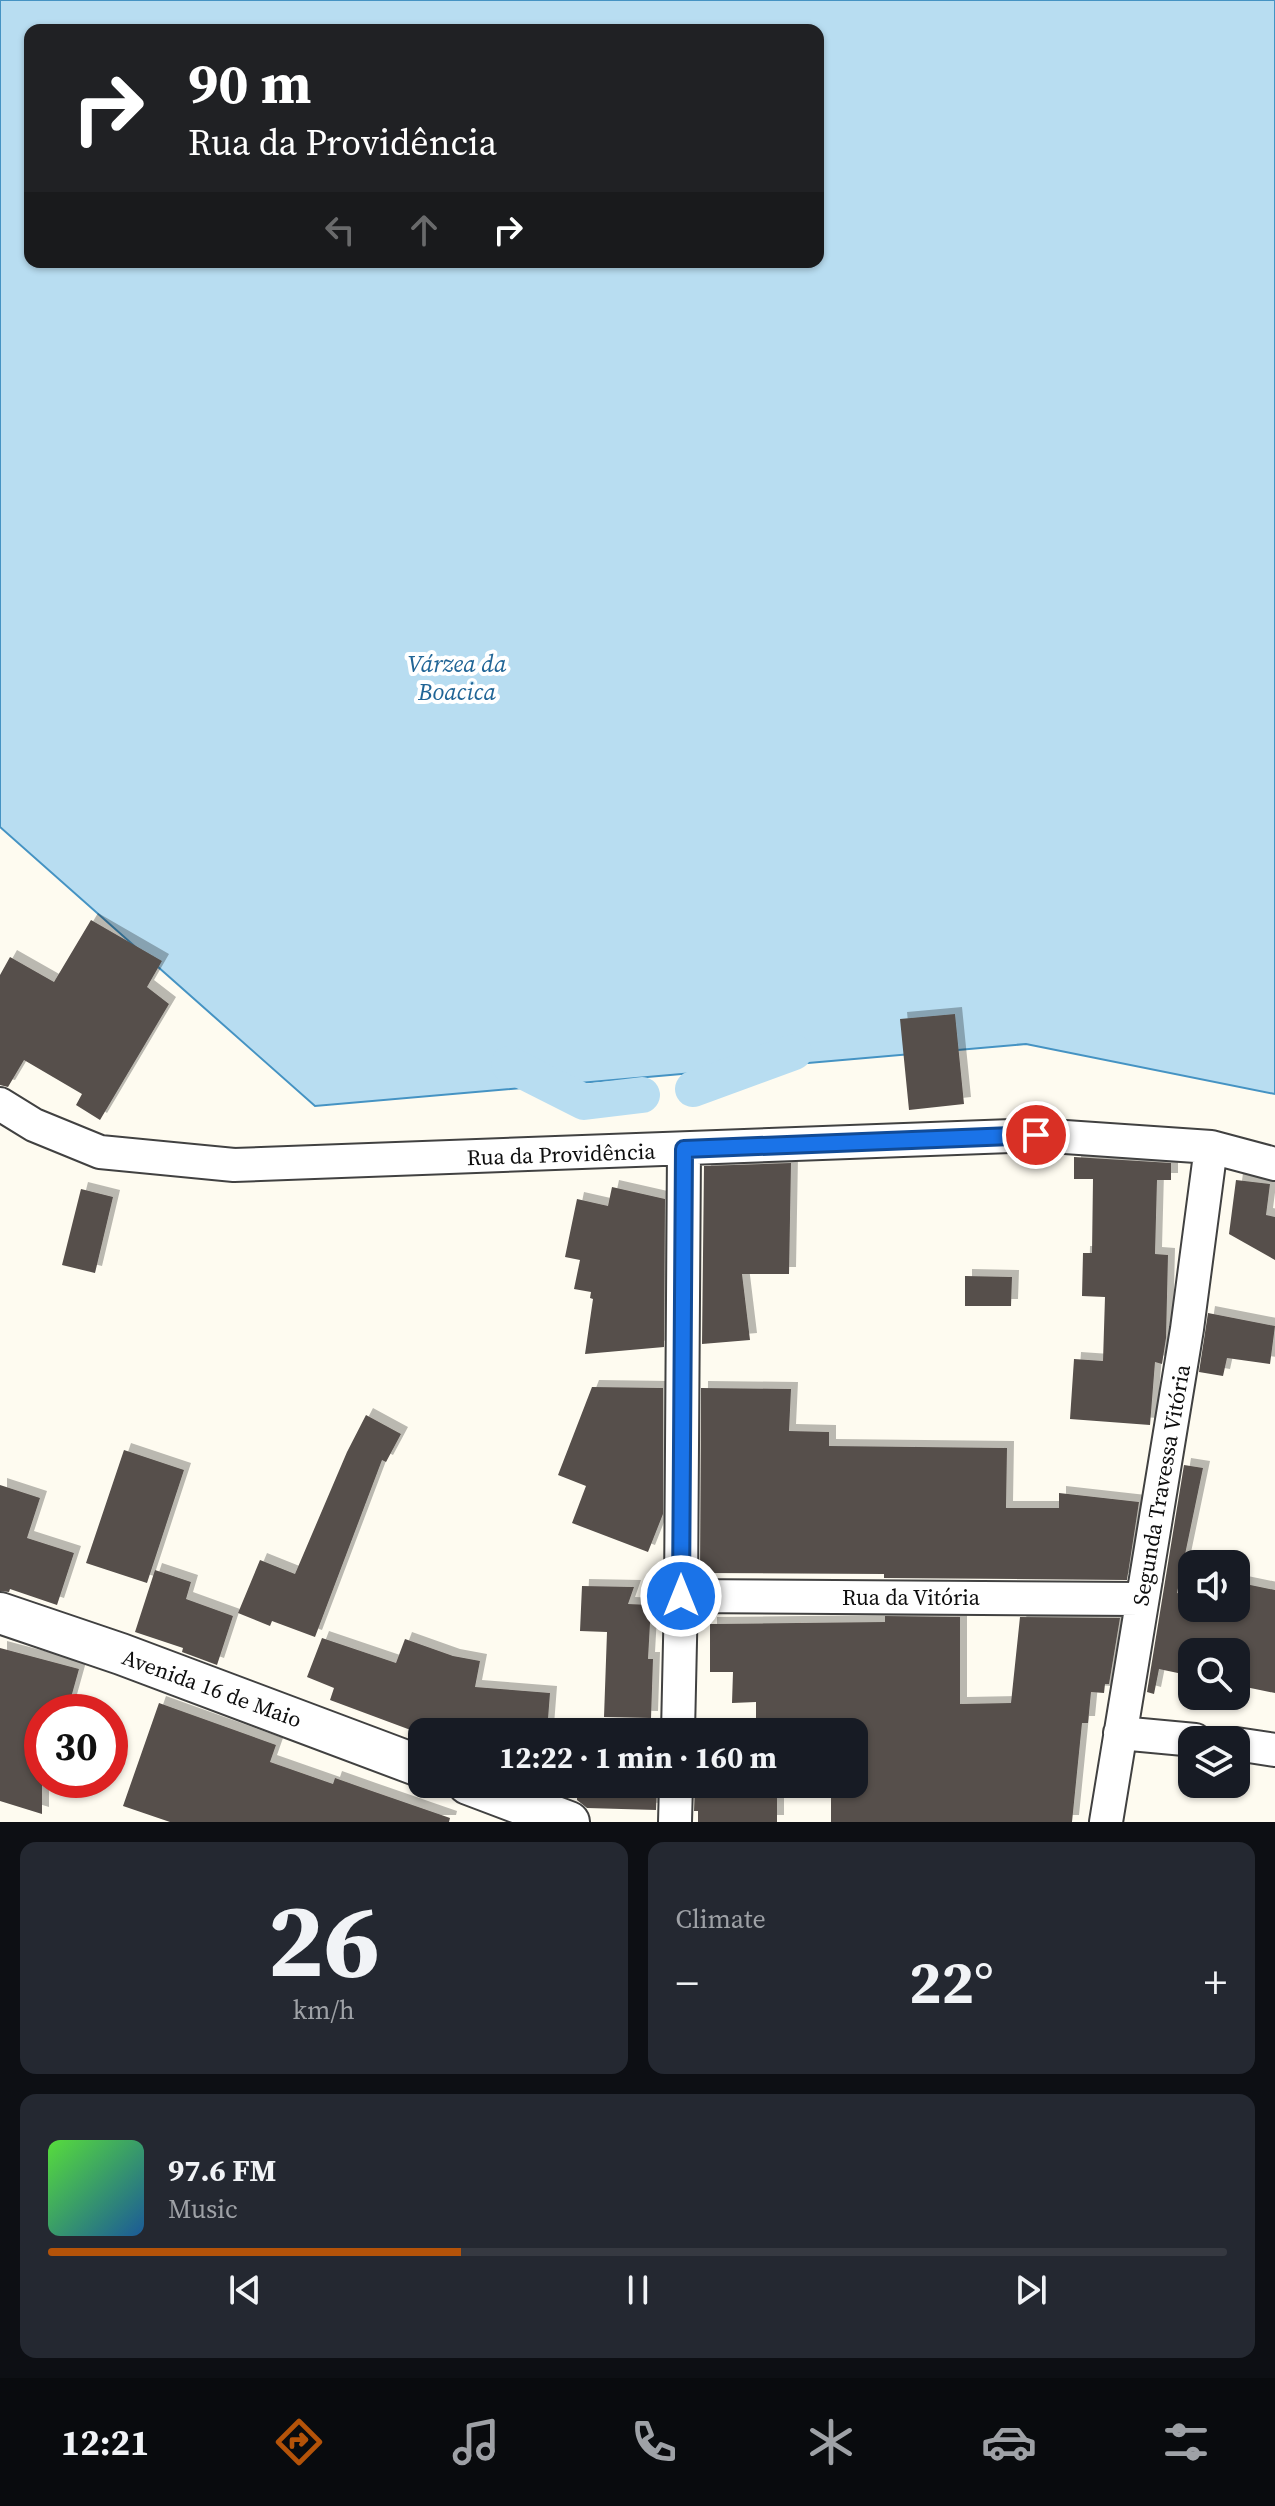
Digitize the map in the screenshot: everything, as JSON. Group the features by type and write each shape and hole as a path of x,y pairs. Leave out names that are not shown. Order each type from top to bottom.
{"street":[{"name":"Rua da Providência","path":"0,1104 34,1125 100,1152 234,1165 1036,1135 1211,1147 1275,1164"},
{"name":"Segunda Travessa Vitória","path":"1106,1822 1187,1329 1211,1147"},
{"path":"678,1718 684,1149"},
{"name":"Rua da Vitória","path":"681,1596 1141,1599"},
{"name":"Avenida 16 de Maio","path":"0,1613 121,1654 408,1762"},
{"path":"1120,1733 1178,1738"},
{"path":"1250,1746 1275,1750"},
{"path":"505,1798 569,1822"},
{"path":"675,1822 676,1798"}],"water":[{"name":"Várzea da Boacica","path":"0,0 1275,0 1275,1094 1026,1044 315,1106 0,827"}],"building":[{"path":"91,920 162,961 147,987 169,1004 100,1120 76,1105 82,1094 24,1060 8,1087 0,1085 0,975 10,957 54,982"},
{"path":"955,1014 964,1104 909,1110 900,1019"},
{"path":"1074,1157 1171,1163 1171,1180 1157,1180 1155,1254 1168,1255 1166,1338 1162,1364 1155,1362 1150,1425 1070,1419 1074,1359 1103,1361 1105,1297 1082,1296 1083,1253 1092,1253 1093,1179 1074,1179"},
{"path":"791,1163 789,1274 742,1274 750,1340 702,1344 704,1166"},
{"path":"1236,1180 1270,1184 1266,1215 1275,1217 1275,1260 1229,1234"},
{"path":"612,1187 665,1199 664,1347 585,1354 593,1299 590,1298 591,1292 574,1289 580,1260 565,1257 577,1199 608,1206"},
{"path":"81,1189 113,1197 95,1273 62,1265"},
{"path":"965,1276 1012,1277 1011,1306 965,1306"},
{"path":"1208,1313 1275,1326 1270,1364 1227,1358 1223,1376 1199,1372"},
{"path":"592,1387 663,1388 663,1514 648,1552 572,1523 586,1486 558,1475"},
{"path":"701,1388 791,1389 789,1431 829,1432 829,1446 1007,1448 1006,1508 1059,1508 1059,1493 1139,1502 1127,1580 700,1573"},
{"path":"366,1415 401,1434 386,1462 382,1460 315,1637 272,1621 270,1626 238,1613 260,1560 295,1574"},
{"path":"124,1450 184,1470 147,1583 86,1563"},
{"path":"1184,1465 1203,1468 1186,1550 1178,1550 1178,1622 1250,1622 1250,1585 1275,1590 1275,1693 1250,1688 1250,1638 1178,1638 1178,1673 1159,1669 1154,1694 1147,1692"},
{"path":"0,1485 40,1498 27,1538 74,1553 57,1605 10,1589 9,1592 0,1591"},
{"path":"155,1570 191,1582 186,1599 233,1616 217,1665 182,1652 183,1648 135,1632"},
{"path":"582,1586 634,1587 628,1604 651,1605 648,1659 653,1659 651,1718 604,1717 607,1632 580,1631"},
{"path":"885,1616 960,1617 960,1704 1011,1703 1020,1617 1120,1618 1109,1684 1105,1684 1104,1693 1091,1692 1088,1723 1082,1723 1072,1822 831,1822 831,1798 868,1798 868,1718 756,1718 756,1702 732,1703 733,1672 710,1672 710,1624 885,1622"},
{"path":"322,1638 396,1663 405,1639 453,1656 480,1661 475,1687 550,1693 548,1718 408,1718 408,1729 330,1700 334,1688 307,1677"},
{"path":"0,1648 79,1669 72,1694 24,1694 24,1798 42,1798 42,1814 0,1801"},
{"path":"159,1703 276,1745 270,1762 333,1784 335,1778 450,1818 449,1822 170,1822 123,1806"},
{"path":"656,1798 656,1810 587,1808 577,1800"},
{"path":"694,1798 777,1798 777,1822 698,1822 698,1811 694,1811"}],"waterway":[{"path":"693,1089 794,1052"},
{"path":"509,1064 584,1102 642,1095"}],"route":[{"path":"681,1596 684,1149 1036,1135"}]}
